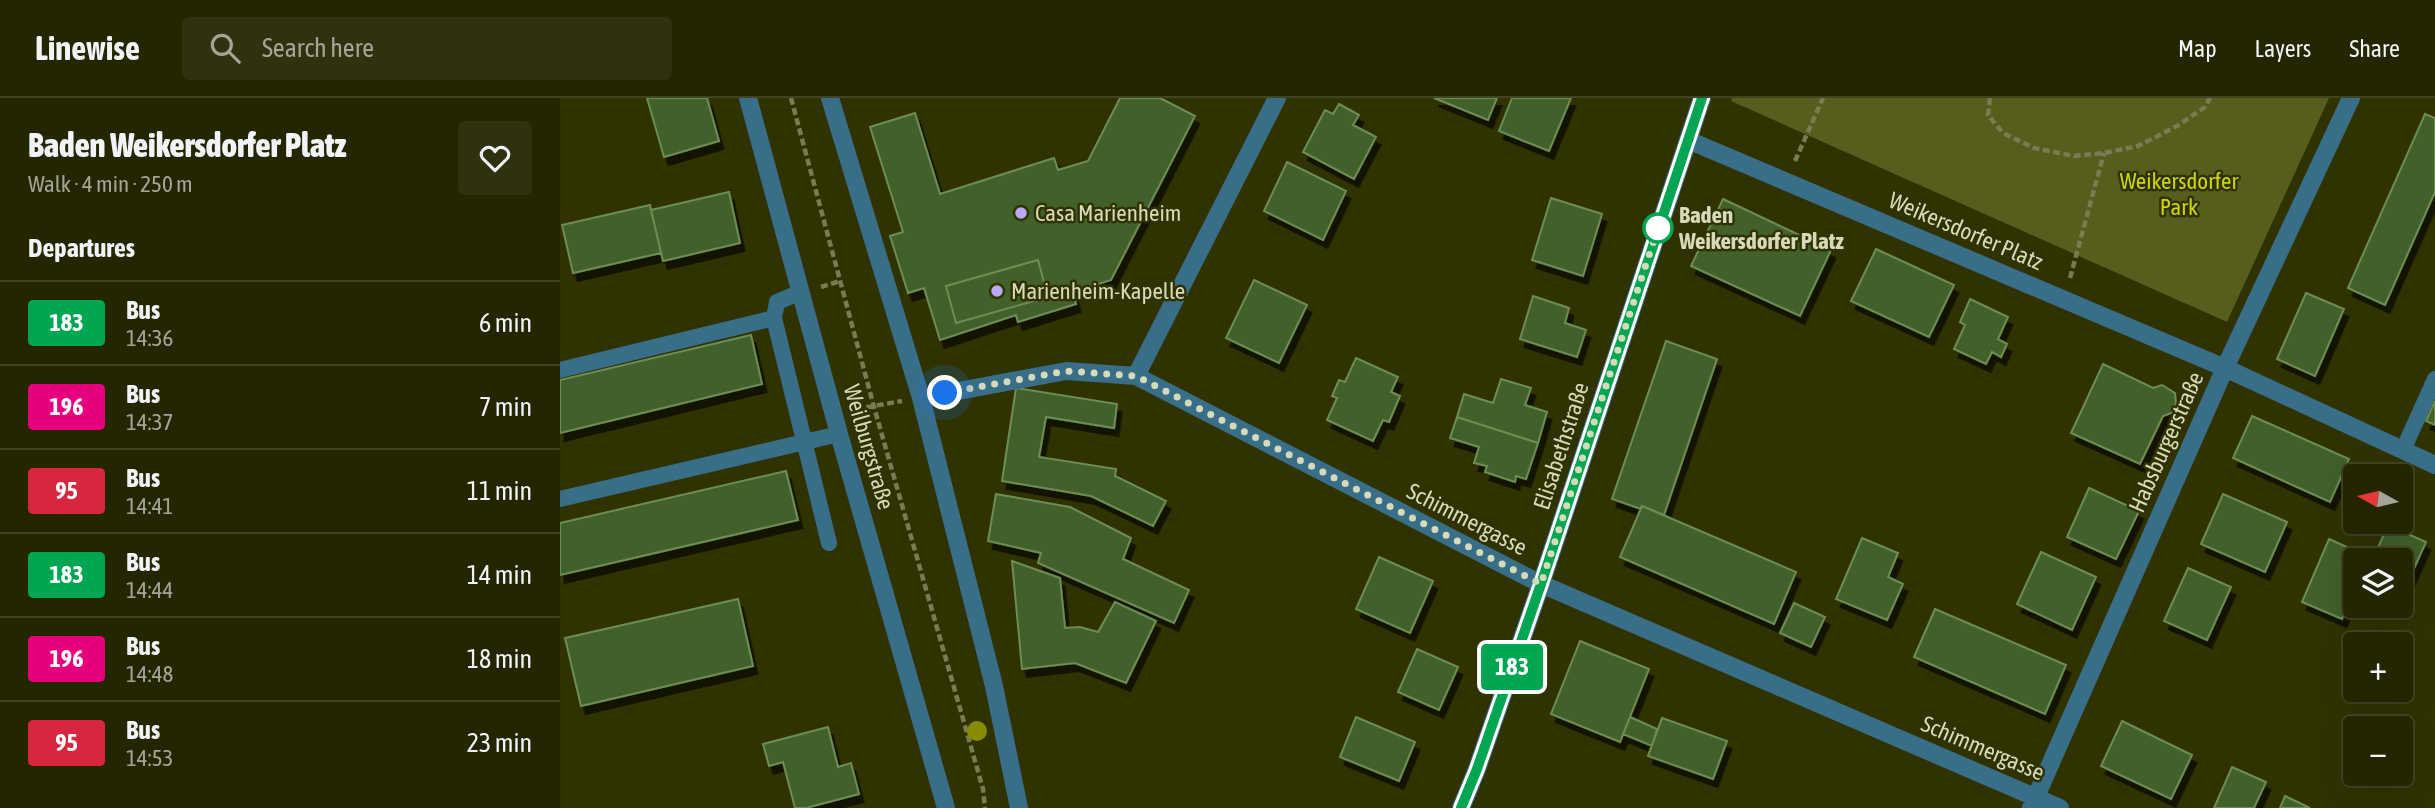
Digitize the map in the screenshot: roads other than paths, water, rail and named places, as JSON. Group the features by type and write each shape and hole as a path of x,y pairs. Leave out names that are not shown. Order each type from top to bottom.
{"street":[{"name":"Weilburgstraße","path":"748,98 839,433 946,808"},
{"path":"830,98 921,398 994,686 1019,808"},
{"path":"1136,376 1277,98"},
{"name":"Elisabethstraße","path":"1461,808 1541,584 1702,98"},
{"name":"Habsburgerstraße","path":"2034,803 2225,368 2351,98"},
{"name":"Weikersdorfer Platz","path":"1688,140 2225,368 2435,465"},
{"name":"Schimmergasse","path":"921,398 1066,371 1136,376 1541,584 2034,803 2060,808"}],"lane":[{"path":"801,292 777,302 774,318 828,543"},
{"path":"560,370 774,318"},
{"path":"2403,450 2435,379"},
{"path":"560,499 839,433"}],"place":[{"name":"Casa Marienheim","path":"1021,213"},
{"name":"Baden Weikersdorfer Platz","path":"1658,228"},
{"name":"Marienheim-Kapelle","path":"997,291"}],"park label":[{"name":"Weikersdorfer Park","path":"2179,194"}]}
